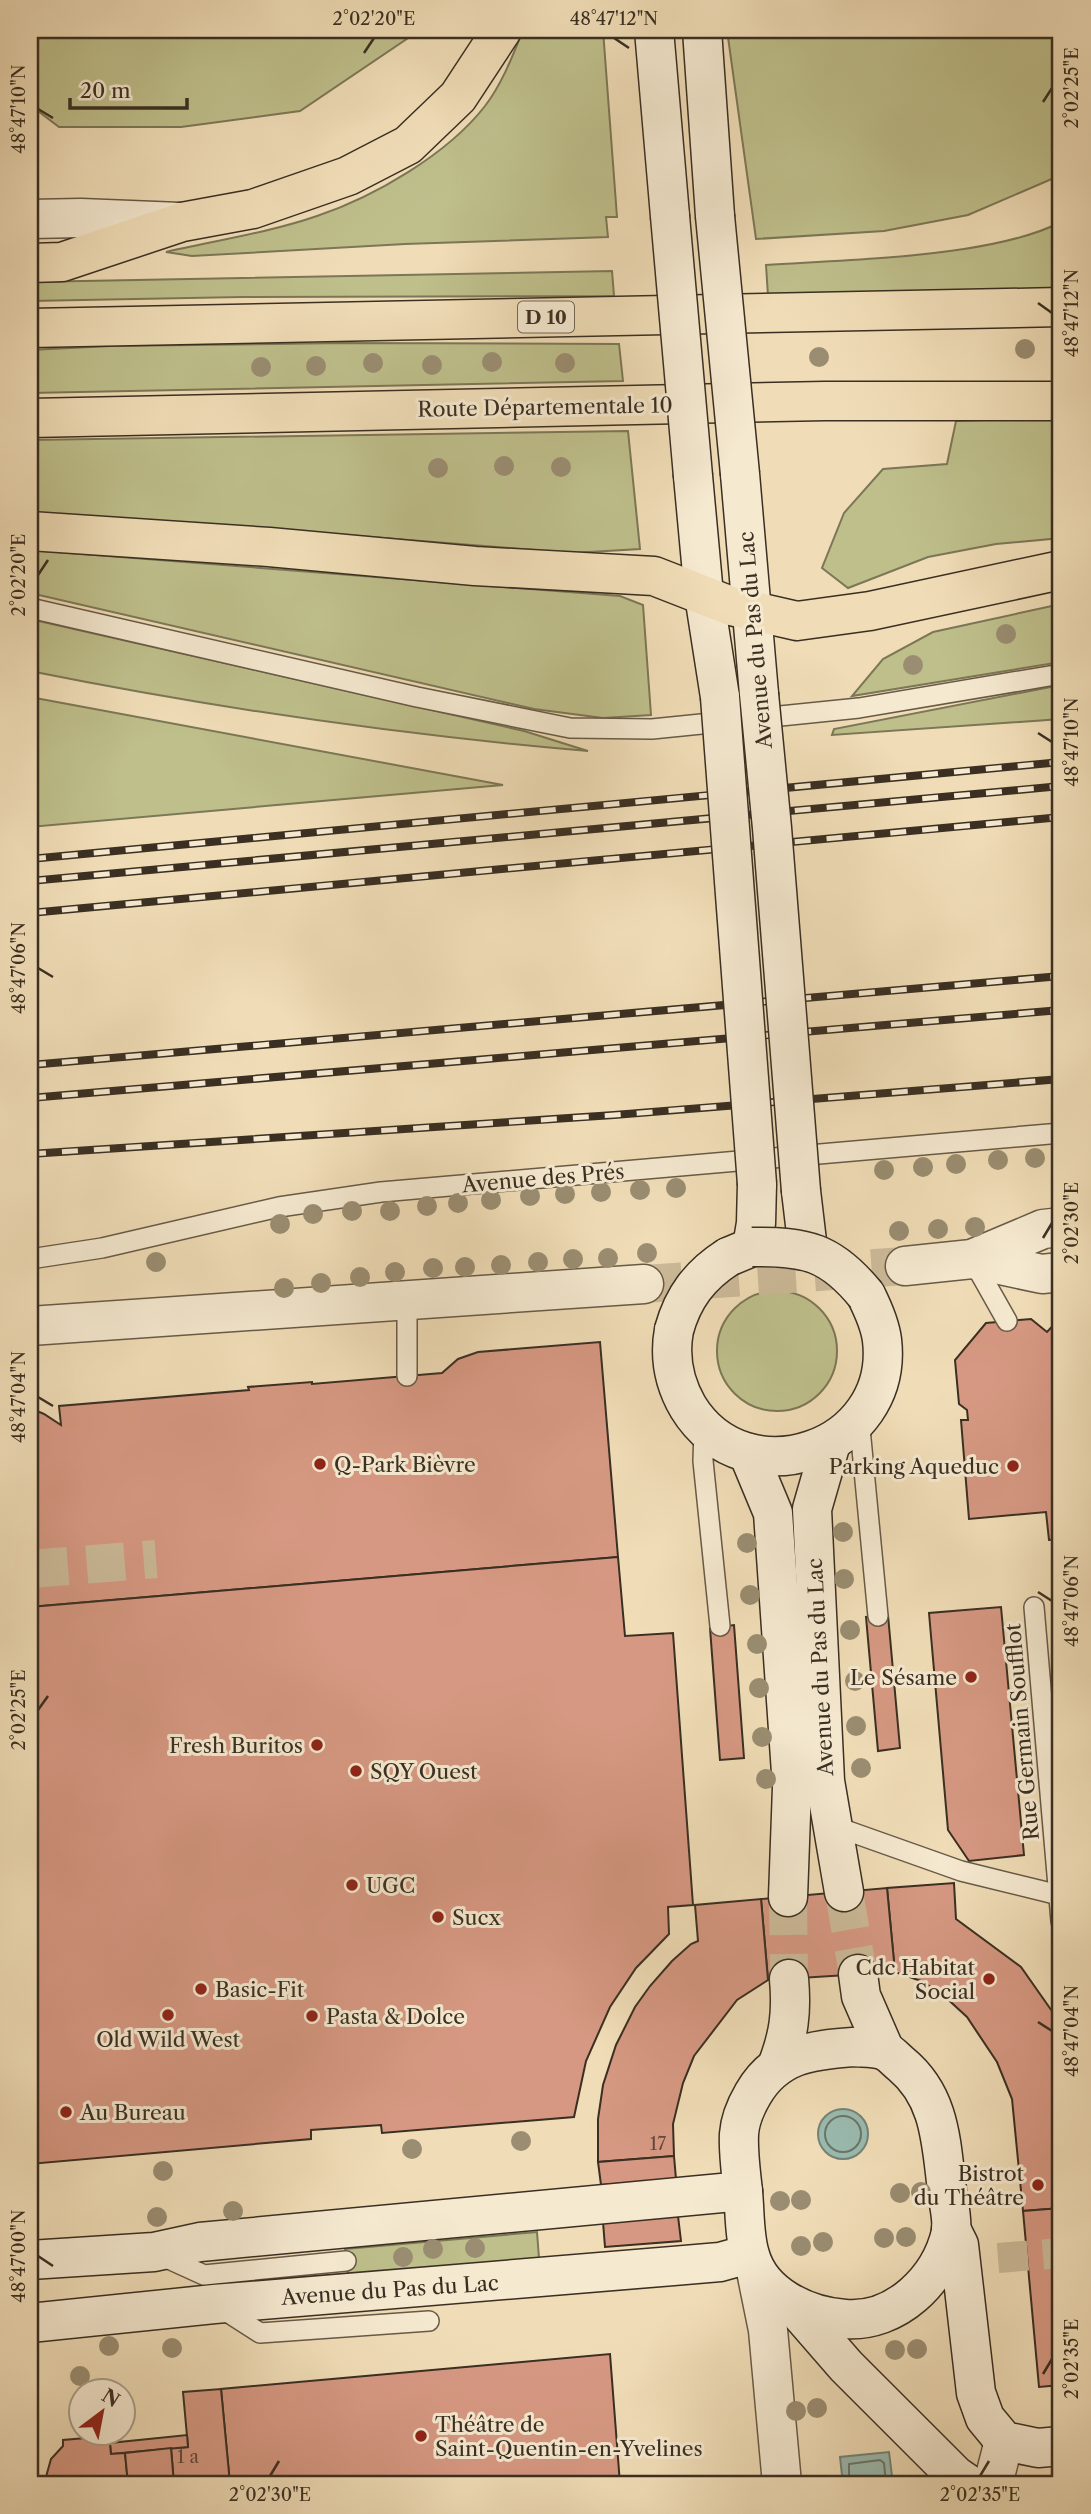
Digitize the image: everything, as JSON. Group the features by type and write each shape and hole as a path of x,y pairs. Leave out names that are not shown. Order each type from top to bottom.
{"main road":[{"path":"30,263 62,262 183,222 253,209 348,176 408,145 458,97 502,30"},
{"name":"Avenue du Pas du Lac","path":"654,30 704,595 720,697 757,1184 752,1247"},
{"name":"Avenue du Pas du Lac","path":"702,30 715,216 772,828 798,1167 808,1250"},
{"path":"30,219 183,222"},
{"name":"D 10","path":"30,328 1061,307"},
{"name":"Route Départementale 10","path":"30,418 825,401 1061,401"},
{"path":"30,531 269,547 475,566 654,576 753,611 797,621 870,611 1061,570"},
{"path":"905,1266 972,1259 1043,1229 1061,1227"},
{"path":"786,1246 808,1250 831,1261 850,1276 866,1295 880,1331 881,1369 873,1395 859,1418 831,1443 804,1454 776,1457 748,1453 724,1444 704,1429 679,1392 671,1362 678,1313 699,1280 712,1267 752,1247 786,1246"},
{"path":"972,1259 1042,1274 1061,1272"},
{"path":"30,1326 644,1284"},
{"name":"Avenue du Pas du Lac","path":"831,1443 811,1509 825,1781 844,1892"},
{"name":"Avenue du Pas du Lac","path":"748,1453 773,1513 792,1787 789,1897"},
{"path":"858,1974 861,1996 885,2051 919,2083 939,2122 951,2229 959,2245 976,2393 985,2418 1004,2441 1038,2448 1061,2446"},
{"path":"777,2066 788,2038 792,2001 789,1979"},
{"path":"782,2484 768,2330 753,2263 743,2191 739,2131 746,2107 761,2080 777,2066 799,2054 817,2049 853,2047 885,2051"},
{"path":"30,2260 154,2252 200,2242 743,2191"},
{"path":"793,2305 819,2315 846,2319 869,2318 892,2309 914,2294 937,2267 951,2229"},
{"name":"Avenue du Pas du Lac","path":"30,2323 214,2304 720,2262 753,2263"},
{"path":"753,2263 774,2291 793,2305 846,2366 955,2475 968,2484"},
{"path":"993,2484 1004,2441"}],"lane":[{"path":"30,608 430,700 570,728 652,729 859,708 1061,674"},
{"name":"Avenue des Prés","path":"30,1259 102,1248 279,1207 381,1192 1061,1133"},
{"path":"972,1259 1007,1321"},
{"path":"407,1301 407,1376"},
{"path":"859,1418 877,1616"},
{"path":"704,1429 703,1461 720,1626"},
{"name":"Rue Germain Soufflot","path":"1034,1607 1061,1922"},
{"path":"834,1826 961,1871 1059,1895"},
{"path":"154,2252 204,2275 346,2261"},
{"path":"214,2304 260,2333 429,2321"}],"green space":[{"path":"30,30 420,30 300,111 181,127 59,127 30,105"},
{"path":"523,30 603,30 617,217 606,217 608,237 405,244 192,256 166,252 299,222 362,198 408,172 451,141 485,106 502,79"},
{"path":"727,30 1061,30 1061,175 968,215 884,231 756,239"},
{"path":"1061,222 1061,288 768,296 766,265 964,249 1026,236"},
{"path":"612,271 614,296 242,297 30,301 30,282"},
{"path":"619,344 623,381 30,393 30,350 110,346"},
{"path":"1061,417 1061,538 996,544 928,557 848,588 822,568 844,513 883,469 947,464 956,421"},
{"path":"628,431 640,549 572,553 207,524 30,516 30,440"},
{"path":"30,550 620,596 643,605 651,715 603,718 534,709 30,593"},
{"path":"1061,604 1061,662 852,696 883,659 933,632"},
{"path":"30,619 524,731 588,751 308,719 30,671"},
{"path":"1061,685 1061,719 832,735 834,729"},
{"path":"30,697 503,785 30,827"},
{"path":"777,1291 800,1296 819,1309 832,1328 837,1351 832,1374 819,1393 800,1406 777,1411 754,1406 735,1393 722,1374 717,1351 722,1328 735,1309 754,1296"},
{"path":"537,2232 539,2258 348,2275 345,2249"}],"water":[{"path":"843,2109 861,2116 868,2134 861,2152 843,2159 825,2152 818,2134 825,2116"},
{"path":"889,2452 893,2484 843,2484 840,2457"}],"building":[{"path":"30,119 37,119 37,126 30,126"},
{"name":"Parking Aqueduc","path":"1061,1317 1061,1539 1049,1540 1046,1512 969,1519 961,1420 968,1420 967,1410 959,1404 955,1360 986,1323 1031,1319 1047,1332"},
{"name":"Q-Park Bièvre","path":"600,1342 618,1557 30,1607 30,1408 61,1425 59,1406 249,1390 248,1387 442,1373 458,1359 478,1352"},
{"name":"SQY Ouest","path":"618,1557 625,1636 673,1633 693,1905 668,1907 669,1934 636,1968 610,2007 586,2061 574,2117 382,2133 381,2125 311,2130 311,2139 30,2164 30,1607"},
{"name":"Le Sésame","path":"1001,1607 1024,1855 969,1861 948,1830 929,1613"},
{"path":"888,1615 900,1748 878,1751 866,1617"},
{"path":"734,1625 744,1758 720,1760 710,1628"},
{"path":"954,1883 956,1919 1021,1967 1061,2024 1061,2208 1023,2211 1012,2099 997,2062 967,2017 942,1994 921,1981 895,1972 887,1888"},
{"path":"887,1888 895,1972 768,1980 761,1899"},
{"path":"761,1899 768,1980 737,2000 694,2056 683,2083 673,2124 674,2156 598,2162 598,2119 603,2085 616,2045 635,2007 650,1986 672,1961 698,1941 695,1905"},
{"path":"674,2156 676,2179 601,2185 598,2162"},
{"path":"1061,2208 1061,2385 1039,2387 1023,2211"},
{"path":"678,2216 681,2241 605,2247 603,2222"},
{"name":"Théâtre de Saint-Quentin-en-Yvelines","path":"610,2354 620,2484 230,2484 221,2389"},
{"path":"221,2389 230,2484 174,2484 171,2448 188,2447 183,2392"},
{"path":"187,2435 188,2447 111,2454 110,2448 136,2448 136,2440"},
{"path":"63,2440 66,2440 66,2448 110,2448 111,2454 125,2453 128,2484 44,2484 51,2459 63,2446"},
{"path":"171,2448 174,2484 128,2484 125,2453"}],"tunnel":[{"path":"644,1284 905,1266"},
{"path":"30,1569 156,1559"},
{"path":"844,1892 858,1974"},
{"path":"788,1897 789,1979"},
{"path":"998,2258 1061,2253"}],"railway":[{"path":"30,859 1061,762"},
{"path":"30,881 1061,786"},
{"path":"30,913 1061,817"},
{"path":"30,1065 1061,976"},
{"path":"30,1098 1061,1010"},
{"path":"30,1154 614,1115 1061,1079"}],"place":[{"name":"Q-Park Bièvre","path":"320,1464"},
{"name":"Parking Aqueduc","path":"1013,1466"},
{"name":"Le Sésame","path":"971,1677"},
{"name":"Fresh Buritos","path":"317,1745"},
{"name":"SQY Ouest","path":"356,1771"},
{"name":"UGC","path":"352,1885"},
{"name":"Sucx","path":"438,1917"},
{"name":"Cdc Habitat Social","path":"989,1979"},
{"name":"Basic-Fit","path":"201,1989"},
{"name":"Old Wild West","path":"168,2015"},
{"name":"Pasta & Dolce","path":"312,2016"},
{"name":"Au Bureau","path":"66,2112"},
{"name":"Bistrot du Théâtre","path":"1038,2185"},
{"name":"Théâtre de Saint-Quentin-en-Yvelines","path":"421,2436"}]}
